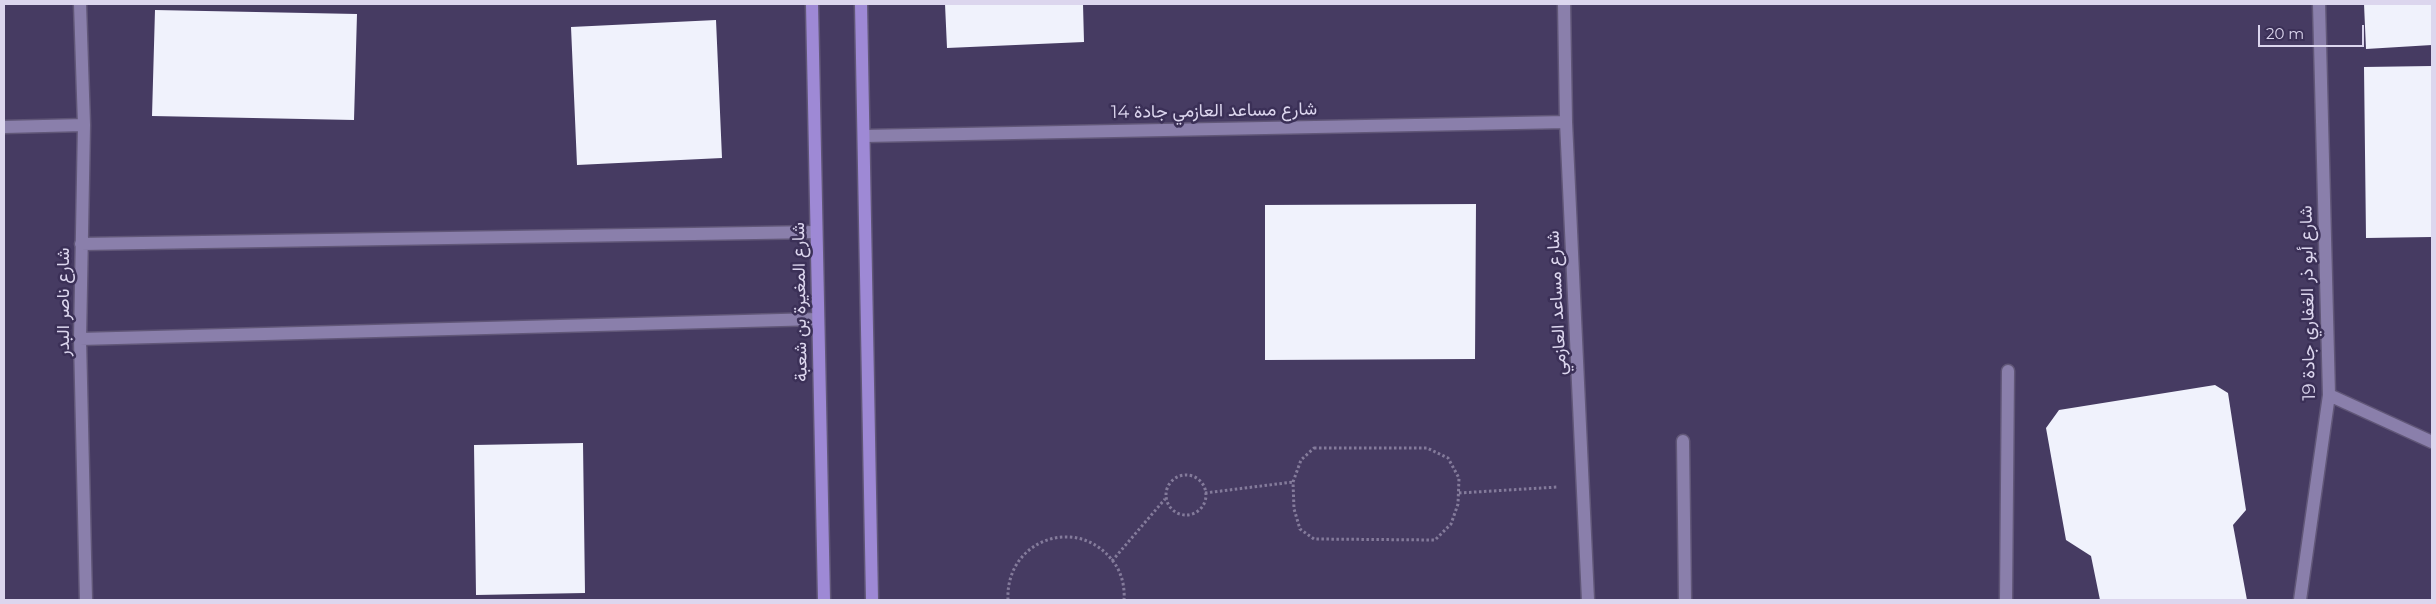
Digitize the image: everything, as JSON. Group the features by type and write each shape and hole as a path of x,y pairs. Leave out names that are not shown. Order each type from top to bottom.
{"main road":[{"name":"شارع المغيرة بن شعبة","path":"812,4 824,600"},
{"path":"861,4 872,600"}],"street":[{"name":"شارع ناصر البدر","path":"80,4 84,125 80,339 86,600"},
{"name":"شارع مساعد العازمي","path":"1564,4 1566,122 1588,600"},
{"name":"شارع أبو ذر الغفاري جادة 19","path":"2300,600 2329,395 2319,4"},
{"name":"شارع مساعد العازمي جادة 14","path":"864,136 1566,122"},
{"path":"4,126 84,125"},
{"path":"81,244 816,232"},
{"path":"80,339 818,319"},
{"path":"2006,600 2008,371"},
{"path":"2329,395 2432,442"},
{"path":"1683,441 1685,600"}],"path":[{"path":"1314,448 1427,448 1448,458 1459,478 1458,504 1451,524 1435,540 1314,539 1300,528 1294,509 1293,482 1301,460 1314,448"},
{"path":"1184,474 1196,477 1204,485 1206,496 1202,508 1192,514 1181,515 1171,509 1165,499 1166,487 1174,478 1184,474"},
{"path":"1205,493 1293,482"},
{"path":"1459,493 1584,485"},
{"path":"1112,561 1165,499"},
{"path":"1008,600 1008,587 1014,566 1028,550 1047,539 1068,536 1090,541 1107,553 1120,571 1125,592 1124,600"}],"building":[{"path":"945,4 1083,4 1084,42 947,48"},
{"path":"2364,4 2432,4 2432,45 2366,49"},
{"path":"155,10 357,14 354,120 152,116"},
{"path":"716,20 722,158 577,165 571,27"},
{"path":"2432,66 2432,237 2366,238 2364,67"},
{"path":"1476,204 1475,359 1265,360 1265,205"},
{"path":"2215,385 2228,393 2246,510 2233,525 2247,600 2100,600 2091,556 2066,540 2046,428 2059,410"},
{"path":"583,443 585,593 476,595 474,445"}]}
